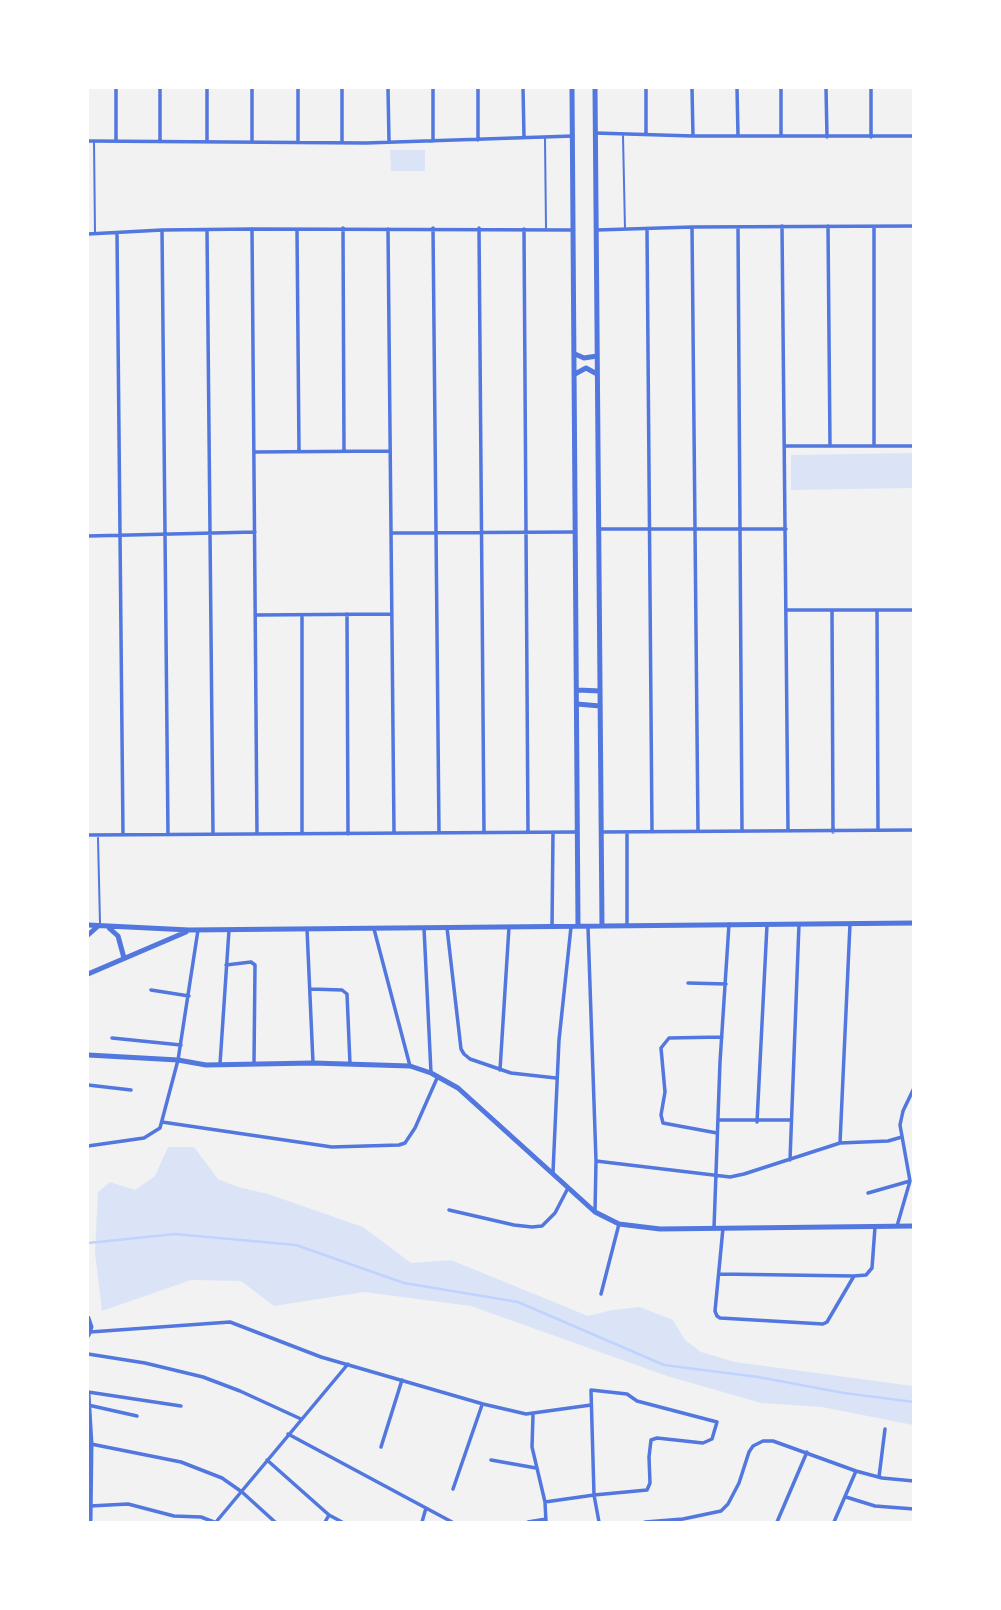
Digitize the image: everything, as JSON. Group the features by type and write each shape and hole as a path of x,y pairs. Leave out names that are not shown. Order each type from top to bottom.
{"street":[{"path":"116,88 116,141"},
{"path":"160,88 160,141"},
{"path":"207,88 207,141"},
{"path":"252,88 252,141"},
{"path":"298,88 298,142"},
{"path":"342,88 342,143"},
{"path":"388,88 388,141"},
{"path":"433,88 433,141"},
{"path":"478,88 478,140"},
{"path":"523,88 524,137"},
{"path":"572,88 578,926"},
{"path":"595,88 602,926"},
{"path":"646,88 646,134"},
{"path":"692,88 693,136"},
{"path":"737,88 738,136"},
{"path":"781,88 781,136"},
{"path":"826,88 827,137"},
{"path":"871,88 871,137"},
{"path":"595,133 914,136"},
{"path":"88,141 342,143 573,136"},
{"path":"782,226 788,830"},
{"path":"828,226 830,446"},
{"path":"874,226 874,445"},
{"path":"596,230 914,226"},
{"path":"692,227 698,831"},
{"path":"738,227 742,831"},
{"path":"433,228 439,833"},
{"path":"479,228 484,833"},
{"path":"88,234 252,229 573,230"},
{"path":"252,229 257,834"},
{"path":"343,229 344,450"},
{"path":"388,229 394,833"},
{"path":"524,229 528,832"},
{"path":"647,229 652,832"},
{"path":"162,230 167,835"},
{"path":"207,230 213,834"},
{"path":"296,230 299,451"},
{"path":"117,233 123,835"},
{"path":"575,354 588,359 597,356"},
{"path":"575,374 586,368 597,374"},
{"path":"785,446 914,446"},
{"path":"255,452 389,450"},
{"path":"598,529 786,529"},
{"path":"88,536 255,532"},
{"path":"391,533 577,532"},
{"path":"787,610 914,610"},
{"path":"832,610 833,832"},
{"path":"877,610 878,830"},
{"path":"347,614 348,834"},
{"path":"256,615 392,614"},
{"path":"302,615 302,834"},
{"path":"578,690 600,691"},
{"path":"577,704 600,706"},
{"path":"601,832 914,830"},
{"path":"552,927 553,832"},
{"path":"88,835 577,832"},
{"path":"627,832 627,926"},
{"path":"88,925 109,928 229,930 914,923"},
{"path":"714,1228 729,924"},
{"path":"790,1160 799,924"},
{"path":"840,1143 850,924"},
{"path":"757,1122 767,925"},
{"path":"588,926 596,1161 595,1212"},
{"path":"88,935 99,927"},
{"path":"500,1070 509,927"},
{"path":"552,1174 557,1079 571,927"},
{"path":"109,928 118,936 124,958"},
{"path":"374,928 410,1066"},
{"path":"425,928 431,1073"},
{"path":"447,928 461,1049 470,1059 500,1070 557,1079"},
{"path":"307,929 313,1063"},
{"path":"88,974 189,930"},
{"path":"88,1146 144,1138 160,1128 181,1045 198,930"},
{"path":"220,1064 229,930"},
{"path":"226,965 251,962 255,965 254,1063"},
{"path":"88,965 99,968"},
{"path":"688,982 726,984"},
{"path":"310,989 342,990 347,996 350,1064"},
{"path":"150,990 189,996"},
{"path":"717,1133 663,1124 661,1115 665,1092 660,1048 669,1038 722,1037"},
{"path":"112,1038 181,1045"},
{"path":"88,1055 178,1059 220,1064 410,1066 438,1076 468,1097 595,1212 619,1224 660,1229 914,1226"},
{"path":"162,1122 332,1147 399,1145 405,1143 415,1128 438,1076"},
{"path":"88,1085 131,1090"},
{"path":"897,1226 910,1181 901,1117 914,1088"},
{"path":"718,1119 791,1121"},
{"path":"596,1161 717,1176 744,1174 840,1143 902,1137"},
{"path":"868,1193 910,1181"},
{"path":"449,1210 532,1227 542,1226 555,1213 568,1186"},
{"path":"601,1294 619,1224"},
{"path":"719,1274 866,1275 872,1268 875,1227"},
{"path":"723,1228 717,1317 817,1324 827,1322 854,1276"},
{"path":"88,1318 89,1334 230,1322 298,1349 483,1404 533,1415 591,1405"},
{"path":"88,1354 145,1363 203,1377 301,1419"},
{"path":"90,1506 128,1504 174,1516 201,1517 215,1522 348,1364"},
{"path":"381,1447 402,1380"},
{"path":"545,1503 594,1495 647,1490 650,1487 651,1440 657,1438 703,1443 712,1439 717,1422 637,1401 627,1394 591,1390 594,1495 598,1522"},
{"path":"90,1522 91,1444 88,1393 181,1406"},
{"path":"453,1489 483,1404"},
{"path":"88,1405 136,1416"},
{"path":"528,1522 546,1521 545,1503 532,1447 533,1415"},
{"path":"879,1477 885,1429"},
{"path":"288,1434 452,1522"},
{"path":"645,1522 683,1519 721,1511 728,1504 739,1483 749,1452 753,1446 763,1441 773,1441 856,1471 914,1481"},
{"path":"91,1444 181,1462 222,1478 275,1522"},
{"path":"777,1522 807,1452"},
{"path":"267,1460 329,1515 342,1522"},
{"path":"491,1461 536,1468"},
{"path":"834,1522 856,1471"},
{"path":"846,1497 875,1506 914,1509"},
{"path":"422,1522 426,1508"},
{"path":"325,1522 329,1515"},
{"path":"683,1519 690,1522"}],"lane":[{"path":"623,134 625,230"},
{"path":"545,136 546,229"},
{"path":"94,141 95,234"},
{"path":"98,835 99,927"}],"shaded area":[{"path":"390,150 425,150 425,171 391,171"},
{"path":"913,453 913,488 791,490 791,455"},
{"path":"168,1147 194,1147 218,1179 363,1227 411,1263 451,1260 588,1316 640,1307 673,1320 685,1340 701,1352 735,1362 913,1386 913,1425 822,1407 761,1403 667,1376 471,1306 364,1292 274,1306 241,1281 191,1280 102,1311 95,1253 98,1192 110,1182 135,1190 155,1176"}],"waterway":[{"path":"88,1243 175,1234 296,1245 404,1283 518,1302 664,1365 914,1402"}]}
